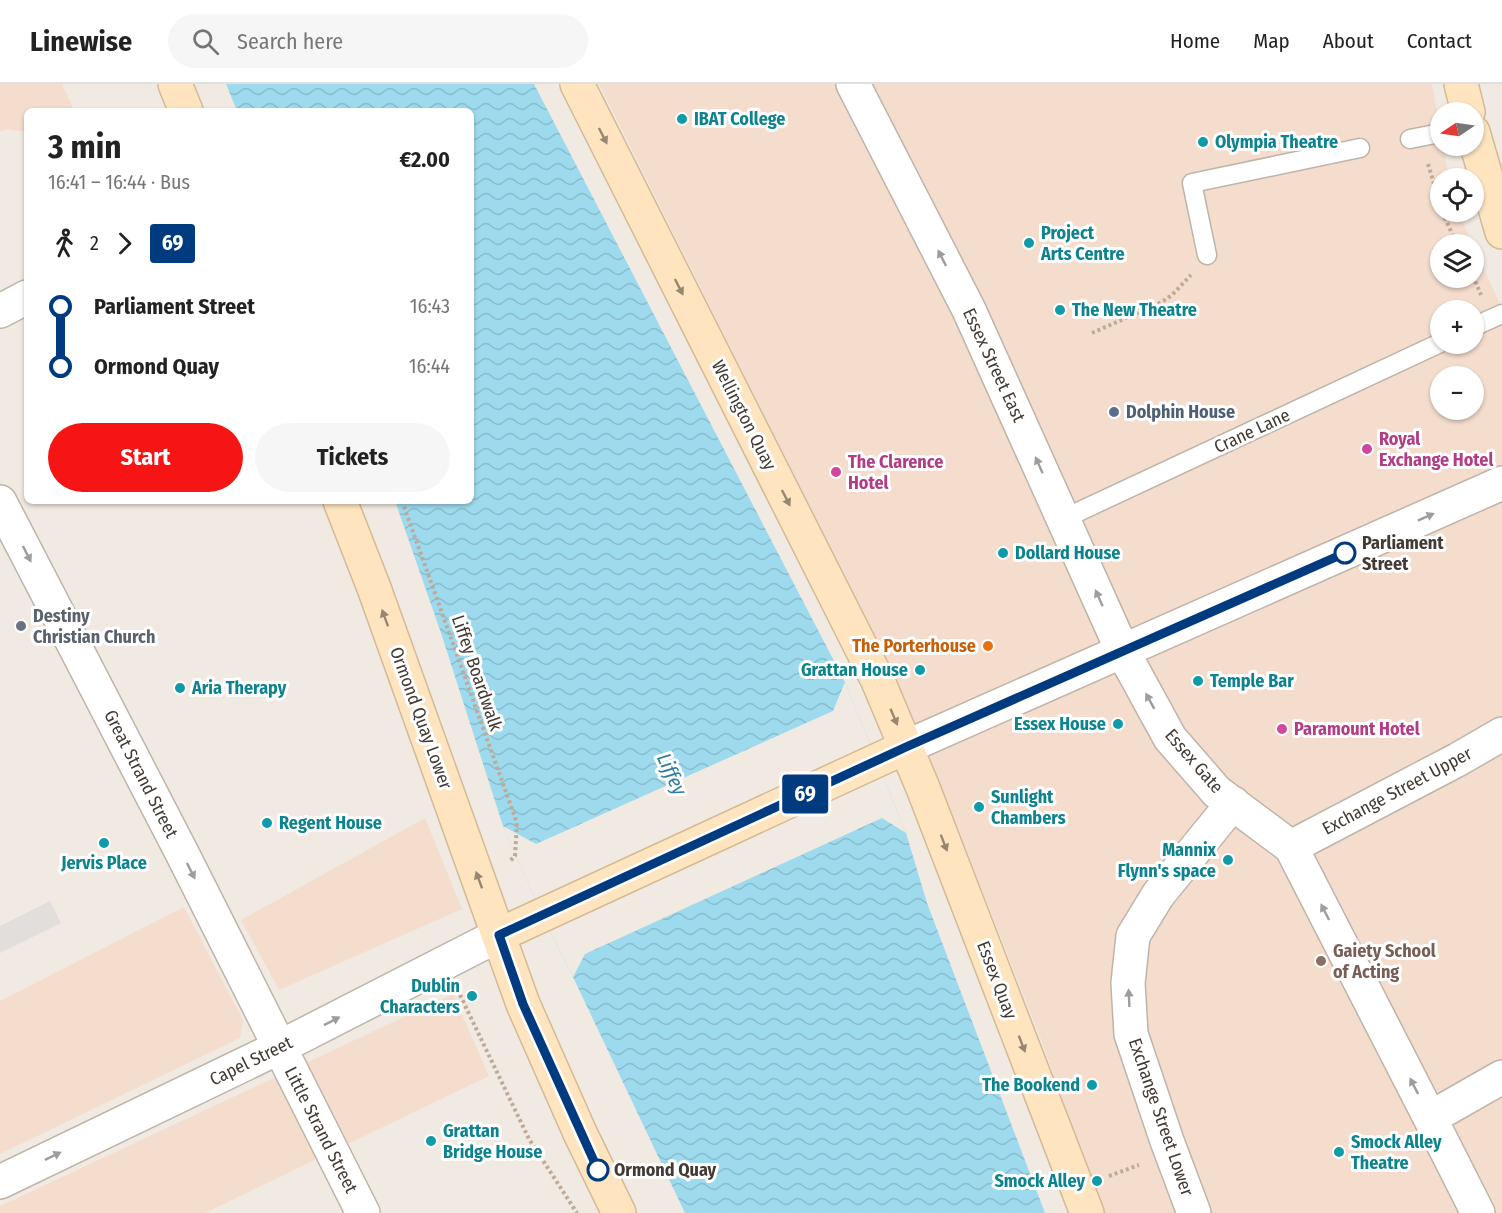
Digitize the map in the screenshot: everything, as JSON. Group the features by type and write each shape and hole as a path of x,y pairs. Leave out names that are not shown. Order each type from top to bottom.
{"main road":[{"path":"175,84 185,108"},
{"name":"Wellington Quay","path":"577,84 874,673 906,747"},
{"path":"1461,84 1466,102"},
{"path":"1480,156 1502,232"},
{"name":"Ormond Quay Lower","path":"341,504 374,588 523,1004 580,1133 619,1213"},
{"path":"499,935 906,747"},
{"name":"Essex Quay","path":"906,747 1082,1201"}],"street":[{"name":"Essex Street East","path":"853,84 969,310 1123,652"},
{"path":"0,311 24,299"},
{"path":"906,747 1502,483"},
{"name":"Great Strand Street","path":"0,502 280,1047"},
{"name":"Essex Gate","path":"1123,652 1170,738 1217,792 1291,847"},
{"name":"Exchange Street Upper","path":"1291,847 1502,734"},
{"name":"Exchange Street Lower","path":"1194,1213 1131,1034 1128,982 1133,936 1158,895 1233,803"},
{"path":"1291,847 1478,1213"},
{"name":"Capel Street","path":"0,1182 280,1047 499,935"},
{"name":"Little Strand Street","path":"280,1047 363,1213"},
{"path":"1430,1118 1502,1077"}],"lane":[{"path":"1415,138 1430,135"},
{"path":"1207,255 1192,183 1360,148"},
{"path":"1484,322 1502,314"},
{"name":"Crane Lane","path":"1063,519 1430,348"}],"path":[{"path":"1415,138 1430,178"},
{"path":"1092,333 1162,302 1172,295 1207,255"},
{"name":"Liffey Boardwalk","path":"403,504 517,823 515,856"},
{"path":"457,987 529,1139 577,1213"},
{"path":"1082,1201 1172,1153"}],"shaded area":[{"path":"0,84 62,84 73,108 24,108 24,132 6,129 0,132"},
{"name":"Temple Bar","path":"599,84 1432,84 1435,102 1430,102 1430,156 1445,156 1447,168 1430,168 1430,222 1463,222 1468,234 1430,234 1430,288 1484,288 1484,269 1502,308 1502,1213 1105,1213 1040,1037 940,784 846,579"},
{"path":"425,818 462,909 279,990 241,920"},
{"path":"50,901 61,923 0,953 0,926"},
{"path":"184,907 243,1020 240,1038 0,1154 0,1001"},
{"path":"453,994 489,1076 205,1213 0,1213 0,1206"}],"water":[{"name":"Liffey","path":"226,84 534,84 845,682 906,833 927,903 1045,1213 685,1213 542,915 503,826 441,633 396,504 474,504 474,108 236,108"}],"pier":[{"path":"845,682 906,833 882,818 585,954 573,977 542,915 503,826 536,844 833,711"}],"bus line":[{"name":"69","path":"598,1170 523,1004 499,935 906,747 1345,553"}],"place":[{"name":"IBAT College","path":"682,119"},
{"name":"Olympia Theatre","path":"1203,142"},
{"name":"Project Arts Centre","path":"1029,243"},
{"name":"The New Theatre","path":"1060,310"},
{"name":"Dolphin House","path":"1114,412"},
{"name":"Royal Exchange Hotel","path":"1367,449"},
{"name":"The Clarence Hotel","path":"836,472"},
{"name":"Dollard House","path":"1003,553"},
{"name":"Parliament Street","path":"1345,553"},
{"name":"Destiny Christian Church","path":"21,626"},
{"name":"The Porterhouse","path":"988,646"},
{"name":"Grattan House","path":"920,670"},
{"name":"Temple Bar","path":"1198,681"},
{"name":"Aria Therapy","path":"180,688"},
{"name":"Essex House","path":"1118,724"},
{"name":"Paramount Hotel","path":"1282,729"},
{"name":"Sunlight Chambers","path":"979,807"},
{"name":"Regent House","path":"267,823"},
{"name":"Jervis Place","path":"104,843"},
{"name":"Mannix Flynn's space","path":"1228,860"},
{"name":"Gaiety School of Acting","path":"1321,961"},
{"name":"Dublin Characters","path":"472,996"},
{"name":"The Bookend","path":"1092,1085"},
{"name":"Grattan Bridge House","path":"431,1141"},
{"name":"Smock Alley Theatre","path":"1339,1152"},
{"name":"Ormond Quay","path":"598,1170"},
{"name":"Smock Alley","path":"1097,1181"}]}
